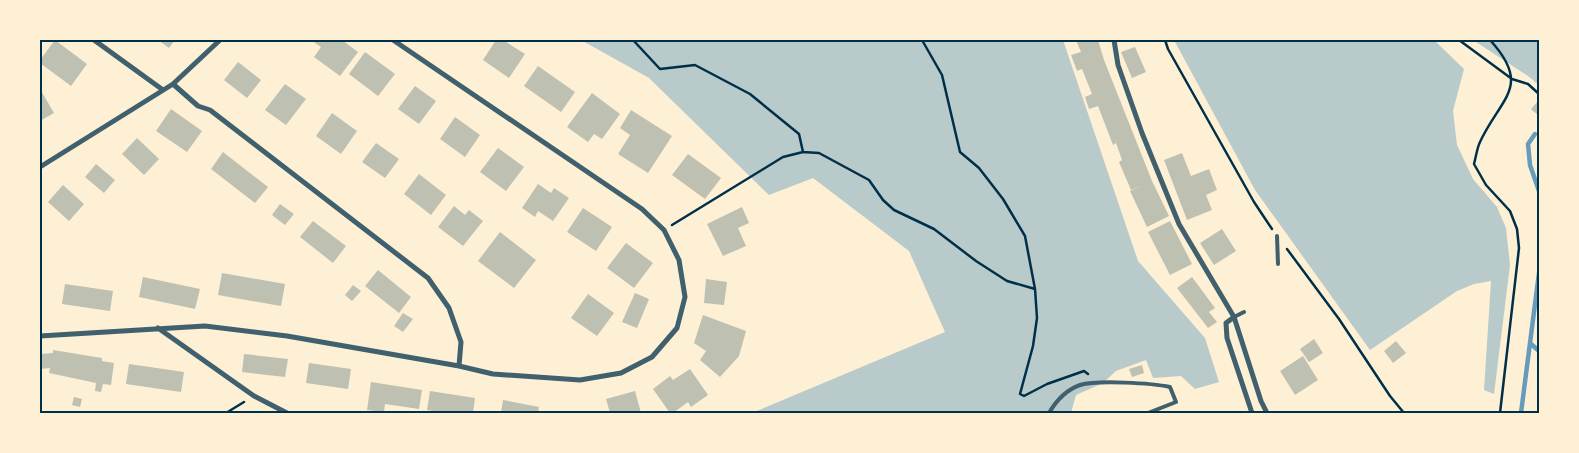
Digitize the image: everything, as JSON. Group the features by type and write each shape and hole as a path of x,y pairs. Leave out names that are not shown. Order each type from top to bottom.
{"street":[{"path":"94,40 163,90"},
{"path":"40,167 173,84 220,40"},
{"path":"40,336 205,326 287,336 459,366 492,374 580,380 622,373 652,357 677,328 685,297 678,260 664,230 642,209 393,40"},
{"path":"1114,40 1118,65 1179,224 1234,317 1267,413"},
{"path":"173,84 198,106 210,110 428,278 448,308 458,333 461,342 459,366"},
{"path":"1234,317 1226,323 1227,338 1252,413"},
{"path":"158,328 254,396 288,413"}],"lane":[{"path":"1277,236 1278,264"},
{"path":"1234,317 1244,312"},
{"path":"1049,413 1057,400 1080,385 1103,383 1155,384 1170,388 1176,402 1148,413"}],"path":[{"path":"633,40 660,69 695,65 750,94 799,134 803,152"},
{"path":"922,40 942,75 960,152 979,168 991,183 1025,236 1035,289 1037,318 1033,346 1020,394 1024,396 1047,384 1084,371 1103,383"},
{"path":"1459,40 1512,79 1528,84 1539,94"},
{"path":"1490,40 1509,67 1512,79 1508,96 1480,142 1474,164 1486,186 1510,211 1517,229 1519,248 1500,413"},
{"path":"664,230 784,157 803,152 819,153 869,180 883,200 894,210 934,229 976,261 1008,281 1035,289"},
{"path":"226,413 254,396"}],"shaded area":[{"path":"581,40 1063,40 1138,261 1205,338 1219,382 1195,389 1181,376 1153,378 1146,360 1116,371 1103,383 1076,395 1071,413 752,413 945,332 909,251 813,178 769,195 649,78"},
{"path":"1174,40 1434,40 1464,69 1453,111 1457,145 1473,179 1497,207 1506,228 1510,265 1494,394 1484,390 1491,281 1474,284 1457,291 1370,350 1255,190"},
{"path":"1473,40 1539,40 1539,85 1528,76"}],"building":[{"path":"55,40 87,64 71,86 40,63 40,60"},
{"path":"158,40 175,40 169,48"},
{"path":"311,40 342,40 358,52 340,76 314,57 321,47"},
{"path":"496,40 503,40 525,54 509,78 483,60"},
{"path":"1076,40 1098,40 1104,60 1152,181 1169,216 1147,227 1130,191 1142,185 1131,190 1119,162 1122,160 1116,143 1113,145 1098,106 1089,109 1085,97 1092,94 1082,69 1077,71 1071,55 1081,52"},
{"path":"1135,47 1146,72 1132,78 1121,52"},
{"path":"365,52 395,74 378,96 349,74"},
{"path":"238,62 261,80 247,98 224,80"},
{"path":"538,66 575,92 561,112 524,86"},
{"path":"285,84 306,99 286,125 265,110"},
{"path":"415,86 436,101 419,124 398,109"},
{"path":"40,89 54,113 40,121"},
{"path":"592,93 620,114 602,139 594,134 588,142 567,127"},
{"path":"1539,100 1539,116 1531,109"},
{"path":"171,109 202,131 187,152 156,131"},
{"path":"631,110 672,136 648,173 618,154 630,135 620,128"},
{"path":"332,113 357,131 341,154 316,136"},
{"path":"455,117 480,135 465,157 440,139"},
{"path":"137,138 159,159 144,175 122,154"},
{"path":"376,143 399,159 385,178 362,162"},
{"path":"498,148 524,167 506,191 480,172"},
{"path":"223,152 268,187 255,203 211,169"},
{"path":"1182,153 1191,176 1209,169 1217,190 1206,195 1212,210 1187,220 1164,160"},
{"path":"688,154 721,178 705,199 672,175"},
{"path":"96,164 115,180 104,193 85,177"},
{"path":"419,174 446,195 431,215 404,194"},
{"path":"538,184 551,193 554,188 569,198 553,221 538,211 535,217 522,208"},
{"path":"63,185 84,204 69,221 48,202"},
{"path":"280,204 294,214 285,225 272,215"},
{"path":"454,206 465,215 469,210 483,221 463,246 438,227"},
{"path":"742,207 749,223 738,228 746,246 723,256 707,224"},
{"path":"583,208 612,227 596,251 567,232"},
{"path":"313,221 346,246 333,263 300,237"},
{"path":"1170,221 1192,264 1170,275 1148,232"},
{"path":"1222,229 1236,251 1214,265 1200,243"},
{"path":"500,232 536,260 514,288 478,261"},
{"path":"626,243 653,263 634,288 607,268"},
{"path":"378,270 411,297 399,313 365,286"},
{"path":"222,273 285,284 281,306 218,295"},
{"path":"143,277 200,289 195,309 139,297"},
{"path":"1192,277 1215,308 1209,312 1217,322 1208,328 1177,288"},
{"path":"706,279 727,282 724,305 704,303"},
{"path":"65,284 113,291 110,311 62,304"},
{"path":"353,285 361,291 352,301 345,295"},
{"path":"635,293 649,299 637,328 622,322"},
{"path":"588,294 614,313 597,336 571,318"},
{"path":"403,313 413,319 403,332 394,326"},
{"path":"703,315 746,331 739,356 720,377 700,360 706,351 694,343"},
{"path":"1314,339 1323,353 1309,362 1300,349"},
{"path":"1396,341 1406,353 1393,363 1384,351"},
{"path":"53,350 102,358 102,361 114,363 111,385 103,384 101,392 95,391 96,383 49,373 50,368 40,369 40,354 53,353"},
{"path":"244,354 288,359 285,377 242,372"},
{"path":"1303,356 1318,380 1295,395 1280,371"},
{"path":"309,363 351,369 348,389 306,383"},
{"path":"129,364 184,372 181,392 126,384"},
{"path":"1142,365 1144,373 1132,377 1129,369"},
{"path":"690,369 708,395 691,407 688,402 673,413 670,413 653,389 670,376 673,380"},
{"path":"371,382 422,390 419,409 385,404 384,412 367,410"},
{"path":"430,391 475,398 473,413 444,413 427,410"},
{"path":"635,391 641,413 610,413 606,399"},
{"path":"74,397 82,399 80,407 72,405"},
{"path":"503,400 539,407 538,413 501,413"}],"waterway":[{"path":"1535,134 1528,144 1530,165 1539,191"},
{"path":"1521,413 1539,273"},
{"path":"1531,344 1539,351"}]}
